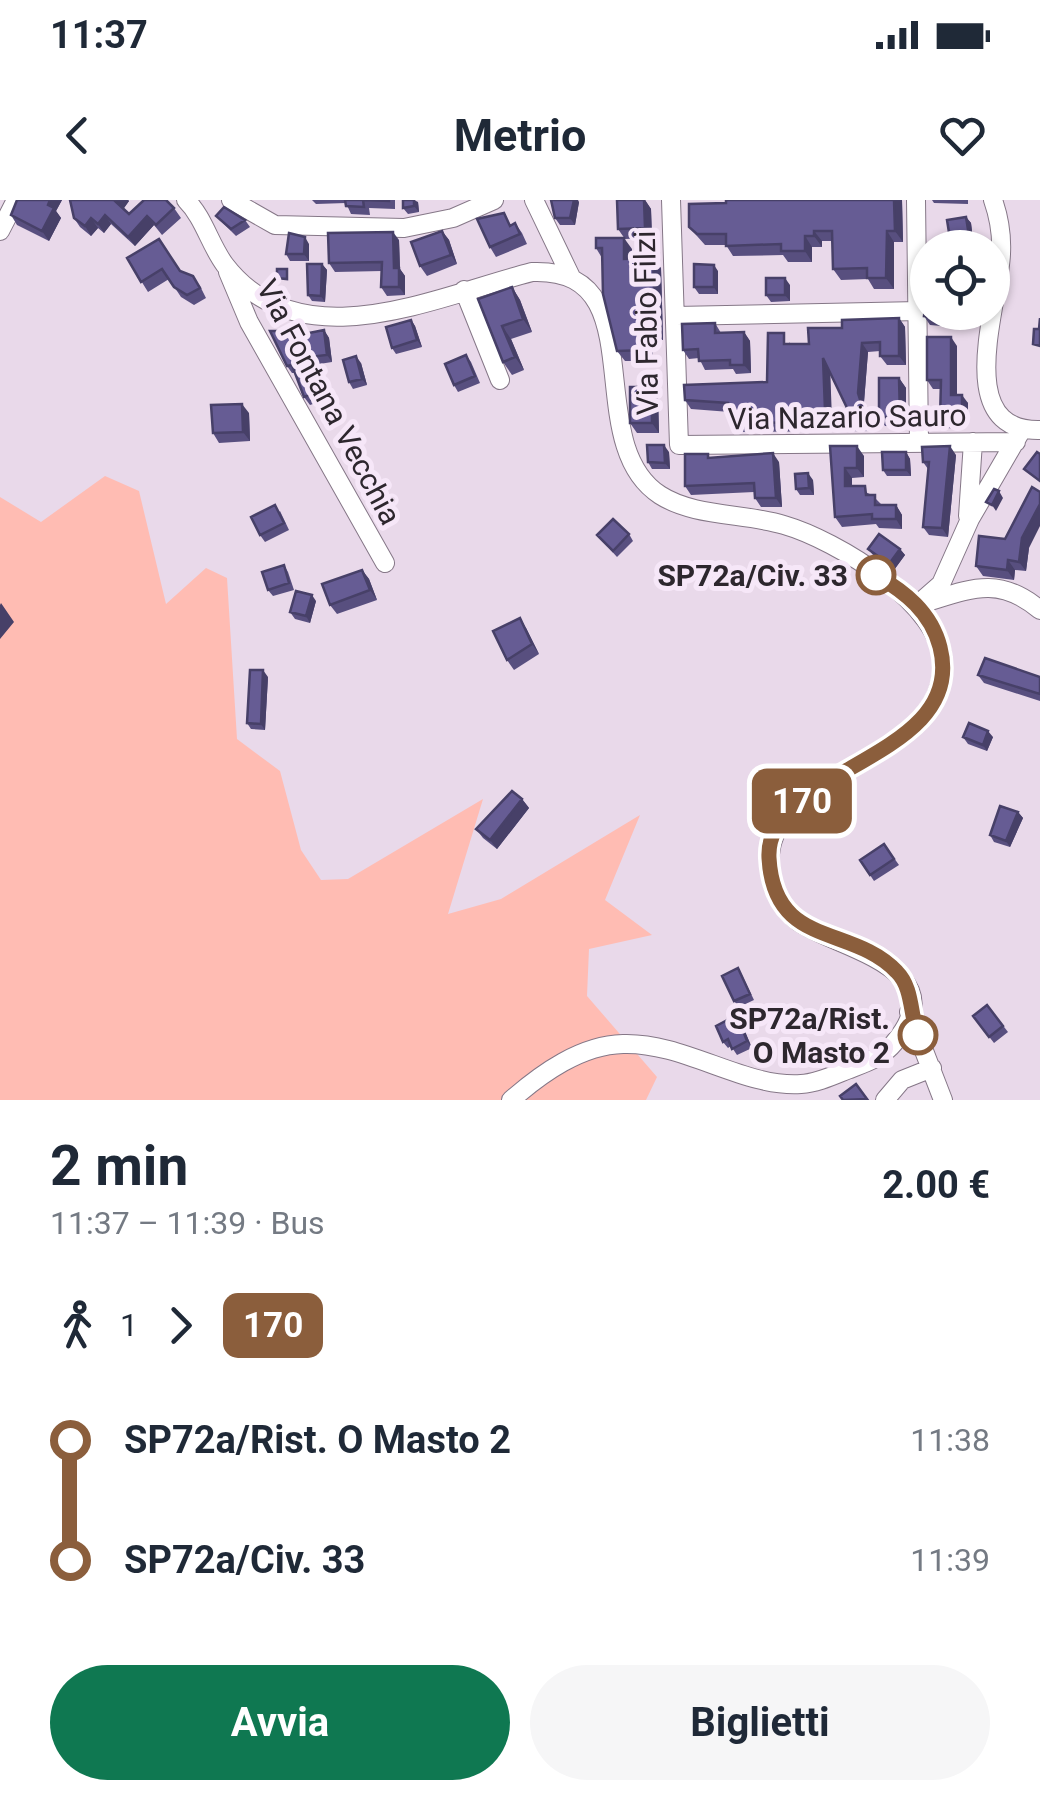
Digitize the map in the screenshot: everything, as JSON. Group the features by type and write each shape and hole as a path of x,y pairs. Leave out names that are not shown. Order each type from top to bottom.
{"street":[{"path":"0,231 16,200"},
{"path":"186,200 226,266 262,296 296,314 356,319 532,272 570,277 588,288 600,304 623,440 634,467 650,487 682,505 787,526 886,581 917,605 932,625 942,654 940,681 931,704 904,734 797,804 776,830 769,858 773,884 786,910 806,927 892,966 905,980 908,1011 943,1100"},
{"path":"231,200 275,225 404,228 453,218 494,200"},
{"path":"534,200 570,277"},
{"name":"Via Fabio Filzi","path":"671,200 680,445"},
{"path":"916,200 917,230"},
{"path":"917,605 938,589 967,527 1026,433 996,412 986,386 1002,248 992,200"},
{"name":"Via Fontana Vecchia","path":"226,266 249,322 385,563"},
{"path":"464,290 500,380"},
{"path":"676,316 910,310"},
{"path":"919,330 919,442"},
{"name":"Via Nazario Sauro","path":"680,445 973,442 1026,433"},
{"path":"967,527 973,442"},
{"path":"917,605 983,585 1007,588 1040,610"},
{"path":"511,1100 572,1058 622,1044 647,1045 781,1083 815,1082 880,1056 900,1036 908,1011"},
{"path":"885,1100 902,1080 932,1068"}],"shaded area":[{"path":"105,476 139,491 166,604 206,568 227,578 237,739 280,771 301,850 321,880 348,879 483,799 448,914 501,899 640,815 605,900 652,935 589,949 587,996 657,1077 646,1100 0,1100 0,497 41,522"}],"building":[{"path":"17,200 50,200 48,205 54,208 42,231 11,215"},
{"path":"70,200 117,200 129,214 144,200 166,200 174,208 156,225 147,216 128,237 105,215 98,224 91,218 85,226 74,218"},
{"path":"345,200 363,200 364,207 346,206"},
{"path":"403,200 414,200 414,206 403,208"},
{"path":"551,200 574,200 570,218 555,218"},
{"path":"617,200 644,200 645,228 618,229"},
{"path":"726,200 894,200 895,231 887,231 886,278 867,278 867,268 833,269 832,231 814,231 814,236 805,236 805,251 781,251 781,244 726,246 726,234 697,234 689,227 689,204"},
{"path":"224,207 245,220 231,229 216,216"},
{"path":"504,213 510,226 515,223 520,234 490,247 477,219"},
{"path":"966,217 968,230 949,230 947,220"},
{"path":"442,231 451,255 420,266 411,242"},
{"path":"393,232 399,287 381,287 382,262 329,263 328,233"},
{"path":"289,233 305,237 304,254 286,254"},
{"path":"596,238 624,238 624,259 653,258 655,329 645,329 646,350 617,351 603,294 602,248 596,248"},
{"path":"159,239 180,271 193,276 200,288 187,295 174,287 162,269 141,282 127,258"},
{"path":"307,264 322,264 321,296 308,295"},
{"path":"694,264 714,265 714,287 694,287"},
{"path":"277,269 287,269 287,279 277,278"},
{"path":"766,278 785,278 785,295 766,295"},
{"path":"512,287 523,319 502,326 515,357 503,362 478,299"},
{"path":"899,318 899,356 880,356 880,342 862,343 858,393 867,422 731,423 728,403 685,400 684,385 767,382 768,333 784,333 784,344 809,344 808,328 842,328 842,320","holes":["823,358 848,410 825,410"]},
{"path":"1040,318 1040,346 1033,344"},
{"path":"411,320 417,340 392,348 386,327"},
{"path":"715,323 715,333 744,332 744,365 730,365 730,360 699,361 698,349 683,350 682,324"},
{"path":"324,330 327,355 308,357 319,392 304,397 292,365 287,366 270,331 284,331 284,338"},
{"path":"927,337 951,337 951,395 962,395 962,415 956,415 956,420 940,420 941,380 927,380"},
{"path":"466,355 475,376 454,385 445,364"},
{"path":"356,356 362,379 349,382 343,360"},
{"path":"879,378 899,378 900,417 879,417"},
{"path":"630,387 652,387 652,423 630,423"},
{"path":"242,404 243,432 213,433 211,405"},
{"path":"647,445 664,445 665,463 648,462"},
{"path":"830,446 857,446 857,468 845,468 845,486 865,486 866,495 875,495 875,505 896,505 896,519 872,519 872,514 835,517"},
{"path":"950,446 942,528 923,527 929,462 923,462 922,447"},
{"path":"882,452 906,452 906,470 883,470"},
{"path":"1037,452 1040,454 1040,481 1024,469"},
{"path":"773,453 776,498 755,498 754,483 685,486 685,454 708,454 708,458"},
{"path":"808,473 809,488 796,489 795,474"},
{"path":"1032,487 1040,492 1040,504 1022,538 1019,562 1008,560 1007,570 976,566 979,536 1005,539"},
{"path":"994,489 999,491 992,505 986,502"},
{"path":"275,505 284,523 260,535 251,517"},
{"path":"613,519 629,534 613,551 597,535"},
{"path":"879,534 900,549 889,564 868,549"},
{"path":"284,565 289,583 268,590 262,572"},
{"path":"362,570 370,590 330,605 322,584"},
{"path":"296,591 312,595 306,616 290,612"},
{"path":"520,618 532,644 507,660 493,631"},
{"path":"985,658 1040,677 1040,694 978,675"},
{"path":"250,670 263,670 261,724 247,723"},
{"path":"969,723 988,731 983,745 963,737"},
{"path":"512,791 522,799 490,840 476,829"},
{"path":"1000,806 1018,812 1006,841 990,835"},
{"path":"884,844 894,859 870,875 860,860"},
{"path":"738,968 750,994 734,1001 722,976"},
{"path":"987,1005 1003,1026 989,1037 973,1016"},
{"path":"737,1015 747,1041 732,1049 728,1039 723,1042 716,1026"},
{"path":"856,1084 867,1099 843,1100 840,1096"}],"bus line":[{"name":"170","path":"876,575 913,601 932,625 942,662 936,694 928,710 904,734 797,804 776,830 769,858 773,884 793,918 880,958 905,980 910,998 908,1011 918,1035"}],"place":[{"name":"SP72a/Civ. 33","path":"876,575"},
{"name":"SP72a/Rist. O Masto 2","path":"918,1035"}]}
